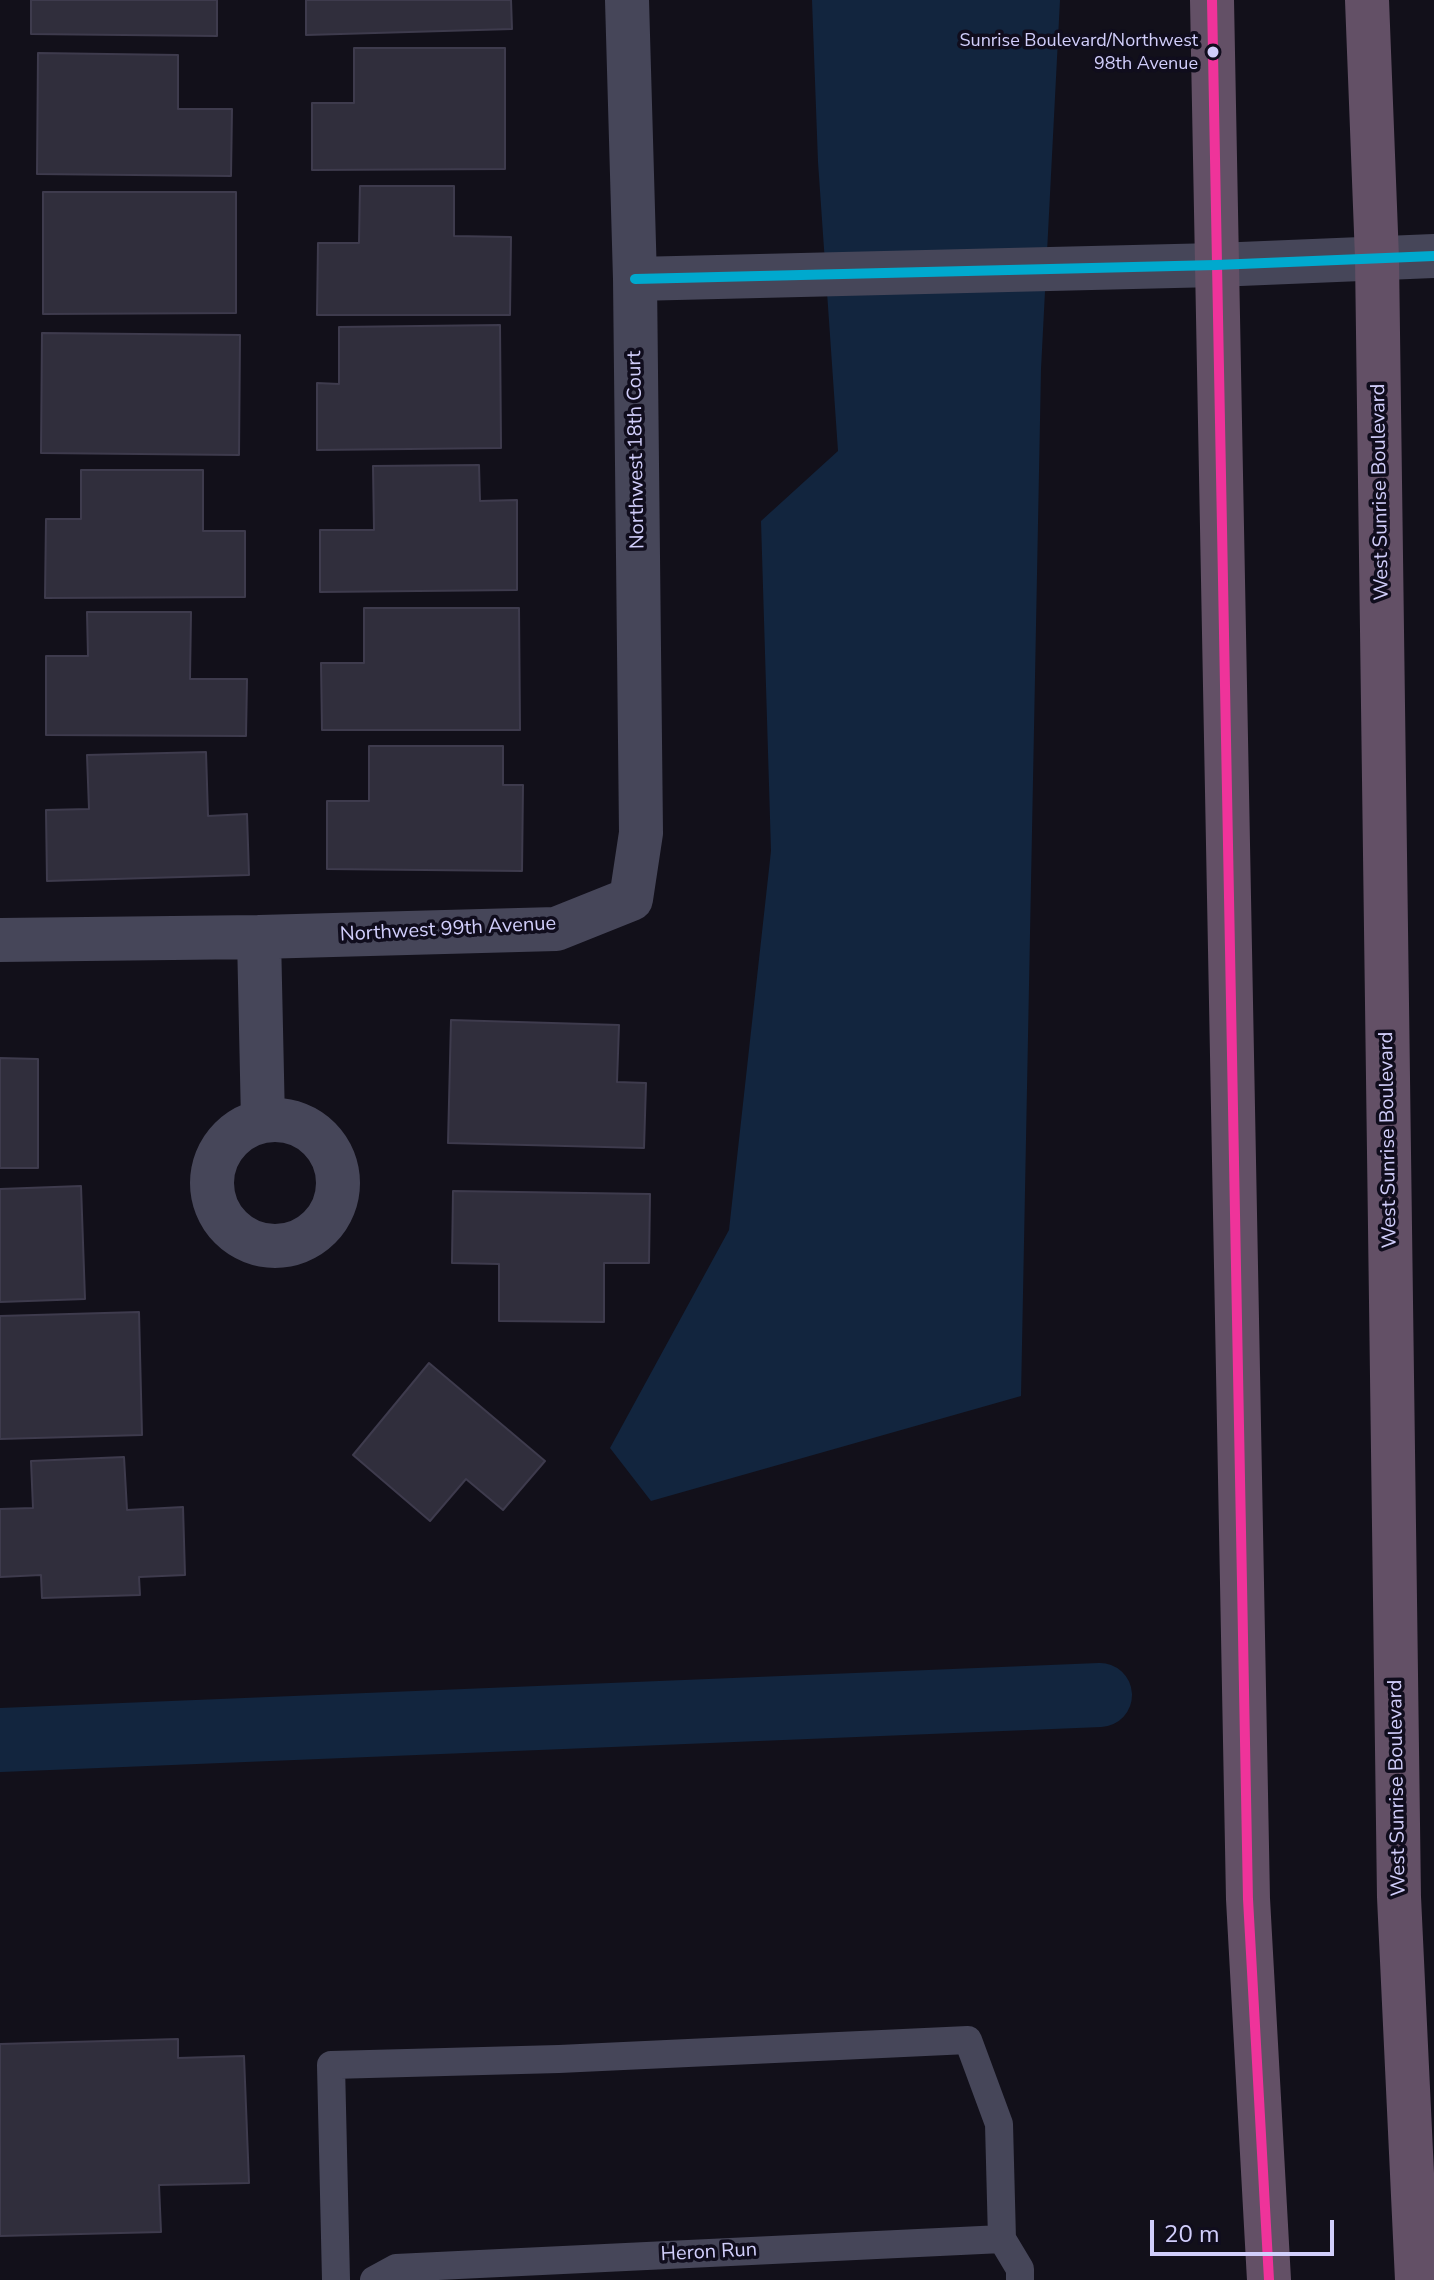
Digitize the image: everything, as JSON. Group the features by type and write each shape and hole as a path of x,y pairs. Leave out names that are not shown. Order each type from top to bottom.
{"highway":[{"path":"1212,0 1248,1899 1269,2280"},
{"name":"West Sunrise Boulevard","path":"1367,0 1377,258 1399,1897 1417,2280"}],"street":[{"name":"Northwest 18th Court","path":"627,0 635,279 641,833 631,899"},
{"path":"635,279 1216,265 1434,256"},
{"name":"Northwest 99th Avenue","path":"0,940 556,929 631,899"},
{"path":"259,937 263,1121"}],"lane":[{"path":"336,2280 331,2065 559,2059 968,2040 999,2124 1002,2239 1020,2269 1020,2280"},
{"name":"Heron Run","path":"374,2280 396,2268 1002,2239"}],"water":[{"path":"812,0 1060,0 1041,369 1021,1396 651,1501 610,1448 729,1230 771,851 761,521 838,451 818,162"}],"building":[{"path":"31,0 217,0 217,36 31,34"},
{"path":"306,0 511,0 512,29 306,35"},
{"path":"354,48 505,48 505,169 312,170 312,103 354,103"},
{"path":"38,53 178,55 178,109 232,109 231,176 37,174"},
{"path":"360,186 454,186 454,236 511,237 510,315 317,315 318,243 359,243"},
{"path":"43,192 236,192 236,313 43,314"},
{"path":"500,325 501,448 317,450 317,383 339,384 339,327"},
{"path":"42,333 240,335 239,455 41,453"},
{"path":"479,465 480,501 517,500 517,590 320,592 320,530 374,530 373,466"},
{"path":"81,470 203,470 203,531 245,531 245,597 45,598 46,519 81,519"},
{"path":"364,608 519,608 520,730 322,730 321,663 364,663"},
{"path":"87,612 191,612 190,679 247,679 246,736 46,735 46,656 88,656"},
{"path":"369,746 503,746 503,785 523,785 522,871 327,869 327,801 369,801"},
{"path":"206,752 208,816 247,814 249,875 47,881 46,810 89,809 87,755"},
{"path":"451,1020 619,1025 617,1082 646,1083 644,1148 448,1143"},
{"path":"0,1058 38,1059 38,1168 0,1168"},
{"path":"81,1186 85,1299 0,1302 0,1189"},
{"path":"453,1191 650,1194 649,1263 604,1263 604,1322 499,1321 499,1264 452,1263"},
{"path":"139,1312 142,1435 0,1439 0,1316"},
{"path":"429,1363 545,1461 503,1510 466,1479 430,1521 353,1455"},
{"path":"124,1457 127,1510 183,1507 185,1575 139,1577 140,1595 42,1598 41,1575 0,1577 0,1509 33,1508 31,1461"},
{"path":"178,2039 178,2058 244,2056 249,2183 159,2185 161,2232 0,2236 0,2044"}],"waterway":[{"path":"0,1740 1100,1695"}],"transit line":[{"path":"1212,0 1248,1899 1269,2280"},
{"path":"635,279 1216,265 1434,256"}],"place":[{"name":"Sunrise Boulevard/Northwest 98th Avenue","path":"1213,52"}]}
